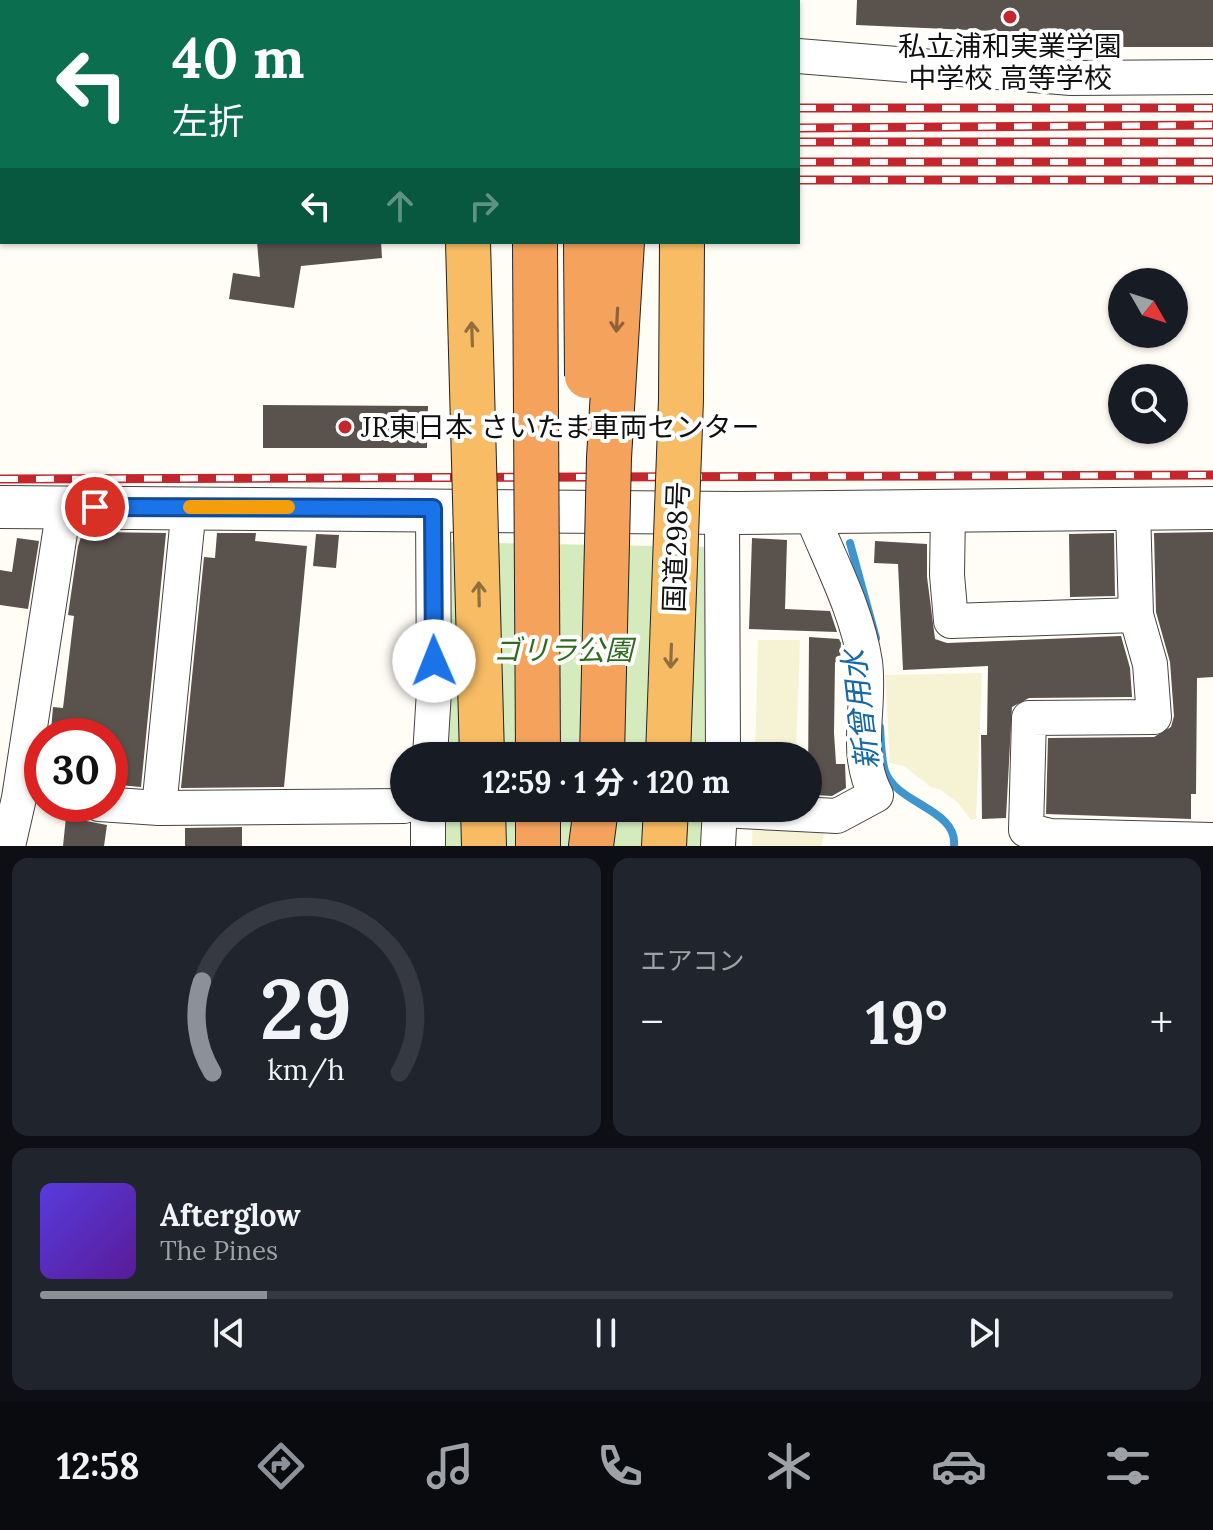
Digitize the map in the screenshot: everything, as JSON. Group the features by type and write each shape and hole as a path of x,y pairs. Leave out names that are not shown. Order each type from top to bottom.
{"highway":[{"path":"468,244 476,435 482,742"},
{"path":"535,244 538,742"},
{"path":"586,244 587,742"},
{"path":"602,742 609,458 622,244"},
{"name":"国道298号","path":"669,742 681,399 682,244"},
{"path":"483,822 484,846"},
{"path":"538,822 538,846"},
{"path":"587,822 588,846"},
{"path":"588,846 593,822"},
{"path":"664,846 665,822"}],"street":[{"path":"800,56 1071,78 1213,77"},
{"path":"0,507 433,508 722,513 1213,508"},
{"path":"8,846 20,798 64,507"},
{"path":"159,808 189,507"},
{"path":"431,742 434,691 433,508"},
{"path":"1133,509 1136,615 1150,664 1154,717 1029,718 1026,830 1050,836 1213,840"},
{"path":"948,510 947,575 951,621 1136,615"},
{"path":"787,822 834,831 876,795 866,776 862,731 865,663 855,625 810,511"},
{"path":"722,513 723,742"},
{"path":"128,806 390,806"},
{"path":"428,822 428,846"},
{"path":"718,846 719,822"}],"shaded area":[{"path":"758,640 800,640 796,742 755,742"},
{"path":"982,673 976,819 971,820 958,803 941,790 931,787 904,766 890,763 885,675"},
{"path":"753,822 825,823 822,846 752,846"}],"green space":[{"name":"ゴリラ公園","path":"446,542 713,547 708,742 444,742"},
{"path":"441,822 707,822 706,846 441,846"}],"building":[{"name":"私立浦和実業学園 中学校 高等学校","path":"857,0 1213,0 1213,47 1090,47 993,34 993,31 856,25"},
{"path":"257,244 381,244 382,258 301,266 294,308 229,299 233,273 260,277"},
{"name":"JR東日本 さいたま車両センター","path":"263,405 428,406 427,448 263,448"},
{"path":"95,532 166,533 141,787 128,786 128,718 52,718 53,707 63,708 74,616 68,615 78,546 82,534 95,535"},
{"path":"1213,532 1213,677 1197,678 1196,794 1191,794 1191,819 1046,814 1048,738 1154,737 1171,727 1174,716 1170,662 1156,612 1154,533"},
{"path":"217,533 256,533 255,541 307,546 284,787 181,788 204,557 215,558"},
{"path":"1114,533 1115,596 1070,597 1069,534"},
{"path":"316,534 339,535 336,568 313,566"},
{"path":"17,538 39,541 28,609 0,605 0,570 12,572"},
{"path":"752,538 787,540 785,609 830,611 837,632 749,629"},
{"path":"875,541 927,544 927,577 935,639 947,643 1121,636 1130,668 1132,697 1029,698 1012,707 1006,818 982,819 981,735 987,735 988,666 903,670 898,564 874,563"},
{"path":"809,637 839,639 840,663 835,662 834,733 836,764 845,764 846,788 832,796 822,795 822,742 808,742"},
{"path":"65,822 107,825 104,846 63,846"},
{"path":"242,827 242,846 185,846 185,828"}],"waterway":[{"name":"新曾用水","path":"850,543 876,638"},
{"name":"新曾用水","path":"880,727 884,766 891,782 946,823 953,834 954,846"}],"railway":[{"path":"800,108 1213,108"},
{"path":"800,128 1213,125"},
{"path":"800,142 1213,142"},
{"path":"800,162 1213,162"},
{"path":"800,180 1213,180"},
{"path":"0,479 1213,475"}],"slow traffic":[{"path":"190,507 288,507"}],"place":[{"name":"私立浦和実業学園 中学校 高等学校","path":"1010,17"},
{"name":"JR東日本 さいたま車両センター","path":"345,427"}],"route":[{"path":"95,507 433,508 434,661"}]}
